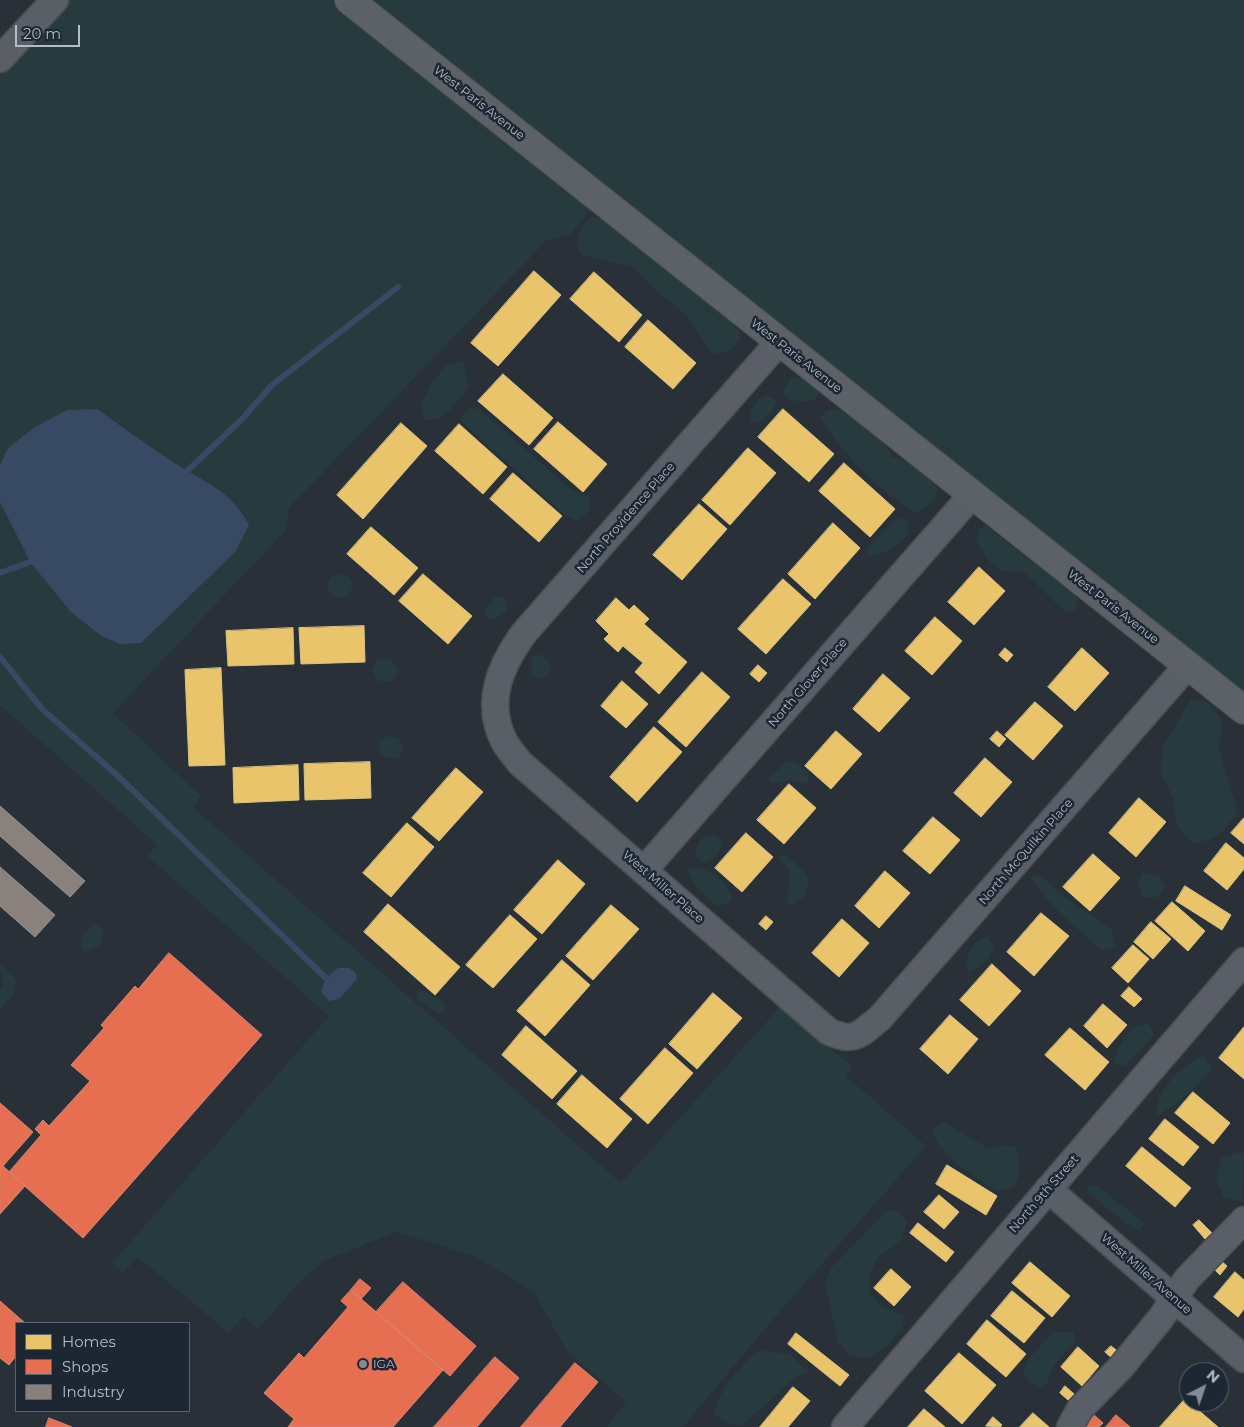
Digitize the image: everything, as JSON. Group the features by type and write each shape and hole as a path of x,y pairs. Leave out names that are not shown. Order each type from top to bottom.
{"main road":[{"name":"West Paris Avenue","path":"349,0 1244,710"}],"street":[{"path":"0,59 55,0"},
{"name":"North Providence Place","path":"496,705 496,686 501,668 524,633 779,342"},
{"name":"North Glover Place","path":"644,870 972,495"},
{"name":"North McQuilkin Place","path":"860,1034 880,1018 1188,666"},
{"name":"West Miller Place","path":"496,705 497,722 504,742 520,763 828,1031 843,1038 860,1034"},
{"name":"North 9th Street","path":"845,1427 1244,961"},
{"name":"West Miller Avenue","path":"1048,1189 1244,1358"},
{"path":"1070,1427 1080,1409 1121,1367 1187,1279 1244,1220"}],"green space":[{"path":"68,0 332,0 593,206 570,235 547,240 289,508 286,530 113,713 201,796 193,807 621,1183 781,1006 853,1067 845,1075 926,1146 763,1331 683,1427 607,1427 626,1402 567,1351 534,1292 474,1256 396,1232 323,1261 296,1286 258,1329 244,1316 229,1333 138,1257 123,1273 112,1263 329,1016 147,856 157,845 0,705 0,73"},
{"path":"368,0 1244,0 1244,694"},
{"path":"592,216 609,222 736,326 741,338 735,345 721,353 712,354 687,315 661,295 633,267 582,255 577,247 581,230"},
{"path":"463,361 469,386 456,404 445,414 432,420 424,420 421,406 430,385 445,366"},
{"path":"802,377 814,384 820,393 814,400 795,401 784,396 784,389 791,378"},
{"path":"765,395 777,400 775,405 765,418 752,423 751,411"},
{"path":"469,407 481,410 569,488 589,498 590,510 578,521 567,517 459,419"},
{"path":"838,409 853,417 887,446 891,457 911,465 928,478 938,489 934,501 917,513 875,483 851,459 820,418 827,410"},
{"path":"897,518 908,521 909,533 890,549 879,554 866,556 868,547"},
{"path":"986,526 1076,596 1077,610 1066,613 1024,572 1002,571 990,562 976,540 979,529"},
{"path":"340,574 348,578 352,586 348,594 340,598 332,594 328,586 332,578"},
{"path":"495,597 505,598 507,611 495,619 486,618 485,608"},
{"path":"538,654 549,660 551,672 540,680 533,677 531,668 532,656"},
{"path":"378,659 389,659 399,669 392,681 378,681 372,670"},
{"path":"1191,699 1207,702 1222,720 1219,750 1238,811 1220,834 1208,840 1192,843 1177,826 1173,797 1160,773 1163,747"},
{"path":"387,736 398,738 404,748 400,757 394,759 380,755 379,742"},
{"path":"787,761 797,763 808,772 809,784 790,780 772,784 768,779"},
{"path":"714,835 722,839 720,847 715,857 704,863 697,858 696,848 702,838"},
{"path":"785,855 800,867 809,880 805,896 794,905 787,904 790,871 778,857"},
{"path":"697,867 709,871 723,882 732,898 730,902 717,906 703,894 693,881 688,869"},
{"path":"1143,872 1159,876 1165,887 1158,897 1143,897 1138,883"},
{"path":"1038,874 1066,898 1112,929 1115,947 1101,950 1063,916 1046,898 1031,877"},
{"path":"94,924 104,929 100,945 91,950 83,951 80,941"},
{"path":"987,936 994,947 987,962 969,972 965,961 974,944"},
{"path":"0,964 16,980 14,993 0,1010 0,992 3,986"},
{"path":"422,990 444,1002 446,1012 440,1014 417,999 416,991"},
{"path":"1149,1023 1154,1035 1124,1067 1114,1064 1117,1050 1133,1027"},
{"path":"1204,1056 1212,1068 1180,1101 1157,1115 1160,1097 1172,1079 1187,1065"},
{"path":"944,1122 989,1149 1005,1145 1017,1148 1020,1171 1014,1188 997,1191 968,1172 950,1157 936,1140 932,1130"},
{"path":"1239,1152 1244,1156 1243,1202 1224,1198 1216,1180 1221,1158"},
{"path":"1096,1185 1144,1223 1139,1231 1121,1220 1087,1191 1088,1187"},
{"path":"887,1211 900,1211 907,1223 901,1241 878,1257 869,1275 869,1292 880,1305 904,1315 902,1329 889,1344 870,1357 859,1358 849,1355 838,1342 825,1283 831,1268"},
{"path":"1054,1332 1073,1332 1076,1342 1058,1360 1047,1383 1040,1387 1031,1383 1023,1372 1029,1358"},
{"path":"758,1350 790,1354 808,1372 796,1377 741,1426 733,1425 720,1419 714,1413 731,1378"}],"water":[{"path":"97,409 163,456 216,488 234,503 249,525 235,552 141,643 120,644 100,635 71,612 31,563 0,502 0,465 8,448 35,427 67,410"},
{"path":"338,968 349,968 356,973 357,979 339,999 329,1001 321,992 326,978"}],"building: Homes":[{"path":"534,271 561,295 498,366 471,343"},
{"path":"594,272 642,315 619,342 570,299"},
{"path":"648,320 696,363 673,389 625,347"},
{"path":"503,374 553,418 529,445 478,401"},
{"path":"783,409 834,454 809,482 758,437"},
{"path":"558,422 607,464 583,492 534,449"},
{"path":"401,423 427,446 363,519 337,495"},
{"path":"459,424 507,467 483,494 435,451"},
{"path":"748,448 776,473 730,525 702,500"},
{"path":"844,463 895,509 870,537 819,491"},
{"path":"513,473 562,516 539,542 490,499"},
{"path":"699,504 727,529 682,580 653,555"},
{"path":"833,523 860,548 815,599 788,574"},
{"path":"371,527 418,568 394,595 347,554"},
{"path":"979,567 1005,591 974,625 948,602"},
{"path":"423,574 472,616 448,644 399,601"},
{"path":"783,579 811,604 766,654 738,629"},
{"path":"616,598 629,610 634,605 649,619 644,624 687,662 659,694 635,672 643,663 623,646 618,652 604,639 609,634 596,621"},
{"path":"935,617 962,641 932,675 905,651"},
{"path":"364,626 365,662 301,664 299,628"},
{"path":"293,628 294,664 228,666 226,631"},
{"path":"1005,648 1013,655 1007,662 999,655"},
{"path":"1082,648 1109,673 1075,711 1048,687"},
{"path":"758,665 767,673 759,682 750,674"},
{"path":"221,668 225,765 189,766 185,670"},
{"path":"702,672 730,697 686,747 658,722"},
{"path":"883,674 910,698 879,732 853,709"},
{"path":"622,681 648,704 626,728 601,706"},
{"path":"1035,702 1063,726 1033,760 1005,735"},
{"path":"654,727 682,752 637,802 610,777"},
{"path":"836,731 862,754 831,789 805,766"},
{"path":"997,731 1006,739 999,747 990,739"},
{"path":"985,758 1012,782 981,817 954,793"},
{"path":"370,762 371,798 305,800 304,764"},
{"path":"298,765 299,800 234,803 233,768"},
{"path":"456,768 483,792 439,841 412,818"},
{"path":"789,784 816,808 784,844 757,820"},
{"path":"1139,798 1166,822 1136,857 1109,833"},
{"path":"933,817 960,840 930,874 903,851"},
{"path":"1244,818 1244,844 1231,833"},
{"path":"407,823 434,847 391,897 363,873"},
{"path":"746,833 773,857 742,892 715,868"},
{"path":"1226,843 1244,858 1244,869 1227,890 1204,871"},
{"path":"1093,854 1120,878 1090,911 1063,887"},
{"path":"558,860 585,884 542,934 514,910"},
{"path":"885,871 910,893 879,928 855,906"},
{"path":"1185,886 1231,915 1222,930 1176,901"},
{"path":"1172,902 1205,931 1188,951 1155,921"},
{"path":"388,904 460,967 435,995 364,932"},
{"path":"611,905 639,929 593,980 566,956"},
{"path":"1041,913 1069,936 1034,976 1007,952"},
{"path":"510,915 537,939 493,988 466,965"},
{"path":"766,916 773,922 766,930 759,924"},
{"path":"842,919 869,943 839,977 812,953"},
{"path":"1151,922 1171,939 1153,959 1134,942"},
{"path":"1133,945 1149,959 1128,983 1112,968"},
{"path":"562,960 590,985 545,1036 517,1011"},
{"path":"992,964 1021,991 989,1026 960,1000"},
{"path":"1129,987 1142,999 1134,1007 1121,996"},
{"path":"713,993 742,1018 697,1069 669,1044"},
{"path":"1103,1004 1127,1025 1107,1048 1084,1026"},
{"path":"950,1015 978,1039 948,1074 920,1049"},
{"path":"526,1026 577,1071 552,1099 502,1055"},
{"path":"1244,1027 1244,1079 1219,1058"},
{"path":"1070,1028 1109,1062 1085,1090 1045,1055"},
{"path":"665,1048 693,1073 648,1124 620,1099"},
{"path":"582,1075 632,1119 607,1148 557,1104"},
{"path":"1193,1092 1230,1123 1213,1144 1175,1113"},
{"path":"1165,1119 1199,1147 1183,1166 1149,1139"},
{"path":"1142,1147 1191,1188 1175,1207 1126,1166"},
{"path":"947,1165 997,1196 986,1215 936,1184"},
{"path":"939,1195 959,1212 944,1229 924,1212"},
{"path":"1199,1220 1212,1233 1205,1239 1193,1225"},
{"path":"918,1223 954,1252 946,1262 910,1233"},
{"path":"1220,1260 1227,1266 1220,1275 1213,1268"},
{"path":"1030,1262 1070,1296 1052,1317 1012,1283"},
{"path":"891,1269 911,1287 894,1306 874,1288"},
{"path":"1235,1272 1244,1280 1244,1309 1238,1317 1214,1297"},
{"path":"1012,1291 1045,1318 1024,1343 991,1316"},
{"path":"987,1320 1026,1354 1006,1377 967,1344"},
{"path":"796,1333 849,1375 840,1386 788,1344"},
{"path":"1111,1346 1119,1352 1113,1359 1105,1352"},
{"path":"1078,1347 1099,1366 1082,1386 1061,1367"},
{"path":"959,1353 996,1385 962,1424 925,1391"},
{"path":"1065,1386 1074,1394 1068,1400 1060,1393"},
{"path":"793,1387 810,1401 788,1427 760,1427"},
{"path":"1179,1406 1179,1412 1201,1412 1218,1427 1160,1427"},
{"path":"924,1409 945,1427 908,1427"},
{"path":"1033,1413 1049,1427 1020,1427"},
{"path":"993,1417 1002,1425 1000,1427 986,1426"}],"building: Shops":[{"path":"169,953 262,1035 83,1238 9,1172 41,1135 35,1129 43,1120 49,1126 90,1081 71,1065 104,1028 101,1025 135,986 138,989"},
{"path":"0,1103 33,1132 3,1166 25,1186 0,1214"},
{"path":"360,1279 371,1288 361,1299 351,1290"},
{"path":"403,1282 476,1346 450,1376 376,1312"},
{"name":"IGA","path":"351,1290 443,1370 393,1427 288,1427 294,1419 264,1393 299,1353 304,1358 348,1307 341,1301"},
{"path":"0,1301 24,1322 15,1322 15,1357 9,1365 0,1358"},
{"path":"495,1357 519,1378 477,1427 434,1427"},
{"path":"575,1363 598,1382 560,1427 521,1427"},
{"path":"1093,1414 1103,1423 1099,1427 1081,1427"},
{"path":"1116,1415 1130,1427 1106,1427"},
{"path":"49,1418 72,1427 46,1427"}],"building: Industry":[{"path":"0,806 85,881 70,897 0,836"},
{"path":"0,867 55,915 35,937 0,906"}],"waterway":[{"path":"183,475 243,418 272,385 398,287"},
{"path":"0,573 38,559"},
{"path":"0,657 42,709 118,776 331,983"}],"place":[{"name":"IGA","path":"363,1364"}]}
